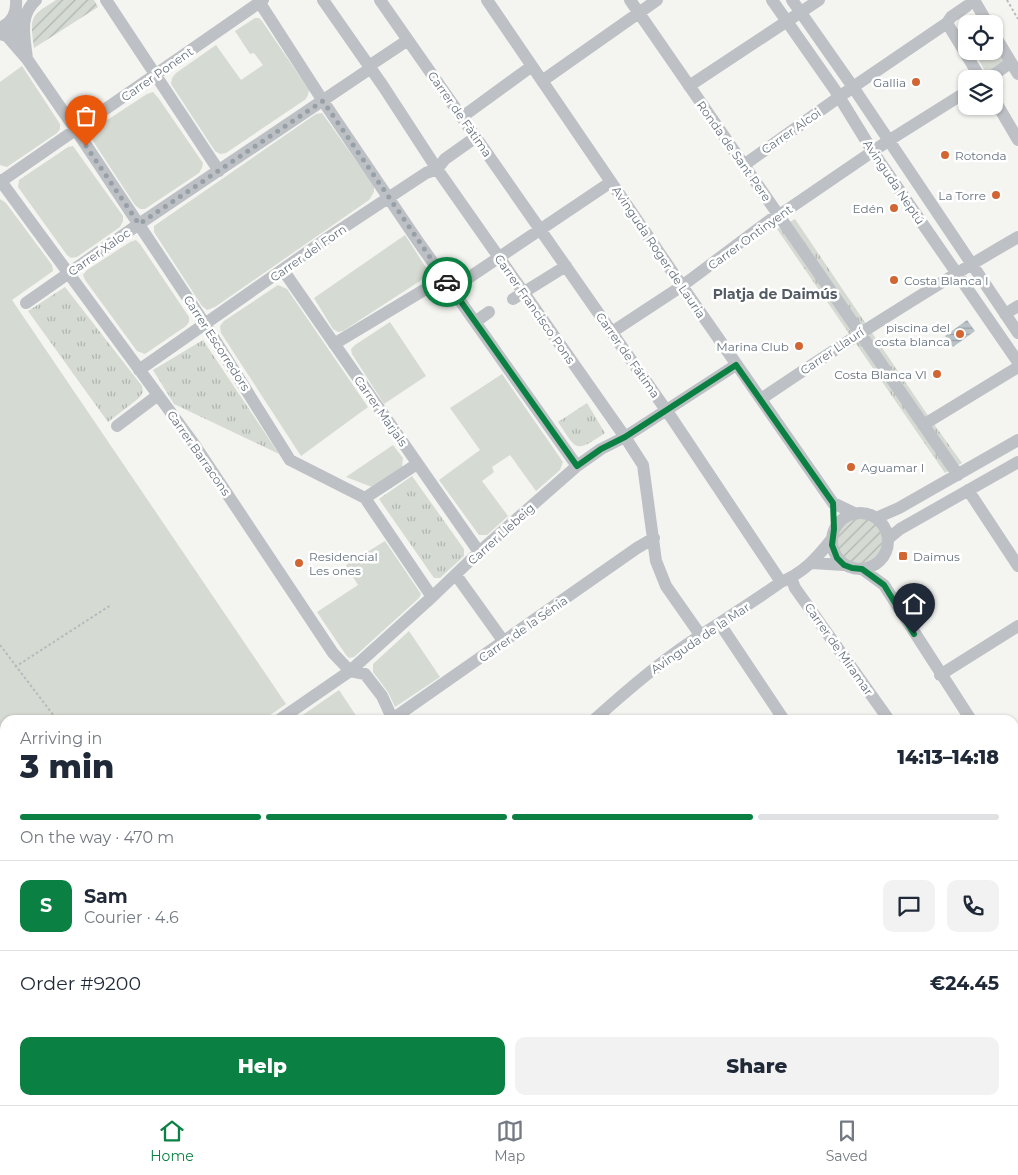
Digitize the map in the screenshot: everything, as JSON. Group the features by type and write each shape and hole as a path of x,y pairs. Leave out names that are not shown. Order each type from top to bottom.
{"street":[{"name":"Carrer Escorredors","path":"27,59 24,16 36,0"},
{"path":"106,0 219,171"},
{"name":"Carrer Francisco Pons","path":"324,0 499,258 518,296 625,437 643,465 656,560 661,575 701,636"},
{"name":"Carrer de Fàtima","path":"380,0 539,229"},
{"name":"Avinguda Roger de Lauria","path":"487,0 736,365 833,503"},
{"name":"Ronda de Sant Pere","path":"630,0 958,474"},
{"path":"542,81 657,0"},
{"name":"Avinguda Neptú","path":"772,0 839,97 872,152 1018,362"},
{"name":"Avinguda Neptú","path":"792,0 853,87 1018,333"},
{"path":"689,86 819,0"},
{"path":"0,28 9,23 13,18 17,1"},
{"path":"260,1 323,101 577,466"},
{"name":"Carrer Ponent","path":"0,181 260,1"},
{"path":"970,3 980,15"},
{"name":"Carrer Alcoi","path":"744,165 947,23 951,17 970,3"},
{"name":"Carrer Escorredors","path":"13,18 14,26 27,59"},
{"path":"947,23 976,70"},
{"name":"Carrer Escorredors","path":"0,34 7,36 27,59 76,130 205,324 290,460 365,498 432,597"},
{"name":"Carrer Xaloc","path":"26,303 139,224 323,101 408,40"},
{"path":"0,44 27,59"},
{"path":"1003,49 1018,74"},
{"path":"462,117 532,66"},
{"path":"1000,70 1006,66"},
{"name":"Carrer Ontinyent","path":"612,332 682,286 778,215 888,141 958,97"},
{"path":"1003,114 1018,140"},
{"name":"Carrer del Forn","path":"139,370 329,237 426,173 437,169 445,159 476,137"},
{"name":"Carrer Barracons","path":"0,181 194,444 334,653 350,671 365,674 382,696 390,715"},
{"path":"334,344 499,258 539,229 611,182"},
{"name":"Carrer de Fátima","path":"539,229 786,580"},
{"name":"Carrer Llaurí","path":"761,399 860,332 1018,237"},
{"path":"518,296 566,266"},
{"name":"Carrer Marjals","path":"283,270 480,552"},
{"path":"1005,314 1018,306"},
{"path":"475,322 489,312"},
{"name":"Carrer Llebeig","path":"285,715 350,671 577,466 736,365"},
{"path":"923,425 1018,367"},
{"path":"117,426 158,395"},
{"path":"876,518 899,508 1018,440"},
{"path":"888,539 900,529 1018,462"},
{"path":"365,498 417,464"},
{"path":"968,490 1018,566"},
{"path":"844,565 837,558 833,550 833,503 854,513"},
{"path":"812,563 844,565 862,569 878,563 884,556 887,548 888,539 882,524 876,518 862,513 846,516 838,522 833,535"},
{"name":"Avinguda de la Mar","path":"599,715 630,687 693,640 812,563 833,535"},
{"name":"Carrer de la Sénia","path":"399,715 654,538"},
{"path":"884,556 884,585"},
{"path":"862,569 884,585 940,675 968,715"},
{"path":"456,575 504,642"},
{"name":"Carrer de Miramar","path":"786,580 796,588 885,715"},
{"path":"720,624 781,715"},
{"path":"940,675 1018,626"}],"path":[{"path":"1006,0 1018,19"},
{"path":"15,667 110,605"},
{"path":"0,645 53,715"}],"green space":[{"path":"56,0 94,0 98,7 34,48 33,19 41,10"},
{"path":"255,18 259,18 262,21 309,90 308,95 306,99 226,153 220,154 215,151 171,84 172,78 176,73 216,45 241,80 263,65 254,53 250,54 235,31"},
{"path":"1003,55 1007,61 994,70 984,70 979,60 1003,60"},
{"path":"22,66 60,124 60,129 57,133 7,167 0,165 0,82"},
{"path":"153,92 203,163 199,173 145,209 140,209 135,205 91,138 95,128"},
{"path":"322,113 374,186 374,192 369,200 215,307 207,310 202,306 154,232 154,226 316,114"},
{"path":"73,146 123,216 123,221 120,227 77,257 71,258 18,187 19,180 68,147"},
{"path":"0,199 6,203 52,265 53,271 12,300 286,704 270,715 0,715"},
{"path":"795,219 962,463 945,473 777,229"},
{"path":"405,235 427,269 427,274 423,279 343,331 338,332 333,329 314,298"},
{"path":"136,240 189,317 189,322 186,326 145,354 137,351 83,275 87,270"},
{"path":"278,285 287,289 368,407 301,456 221,333 220,326 224,321"},
{"path":"65,287 142,386 143,392 139,398 108,422 28,311"},
{"path":"390,322 426,376 384,404 352,354 351,349"},
{"path":"203,340 279,454 174,404 153,370"},
{"path":"502,374 563,462 560,470 536,491 510,455 492,467 494,472 482,481 508,516 487,535 479,535 439,480 480,450 450,408"},
{"path":"587,403 605,433 587,444 577,446 558,422"},
{"path":"393,445 403,458 402,467 372,487 346,477"},
{"path":"412,476 464,549 464,556 440,578 434,578 379,499"},
{"path":"855,513 865,513 880,521 886,530 888,541 886,552 880,561 865,569 855,569 844,564 837,557 832,546 832,536 837,525 844,518"},
{"path":"385,541 421,594 419,598 354,657 349,658 317,612 358,585 346,565"},
{"path":"409,631 440,677 395,707 388,692 373,672 373,664"},
{"path":"339,690 356,715 303,715"}],"shaded area":[{"name":"piscina del costa blanca","path":"967,320 975,331 953,347 945,336"}],"way so far":[{"path":"86,146 139,224 323,101 447,282"}],"place":[{"name":"Gallia","path":"916,82"},
{"name":"Rotonda","path":"945,155"},
{"name":"La Torre","path":"996,195"},
{"name":"Edén","path":"894,208"},
{"name":"Costa Blanca I","path":"894,280"},
{"name":"piscina del costa blanca","path":"960,334"},
{"name":"Marina Club","path":"799,346"},
{"name":"Costa Blanca VI","path":"937,374"},
{"name":"Aguamar I","path":"851,467"},
{"name":"Daimus","path":"903,556"},
{"name":"Residencial Les ones","path":"299,563"}],"district":[{"name":"Platja de Daimús","path":"775,294"}],"route":[{"path":"447,282 577,466 736,365 833,503 834,529 831,540 837,558 844,565 862,569 884,585 914,634"}]}
